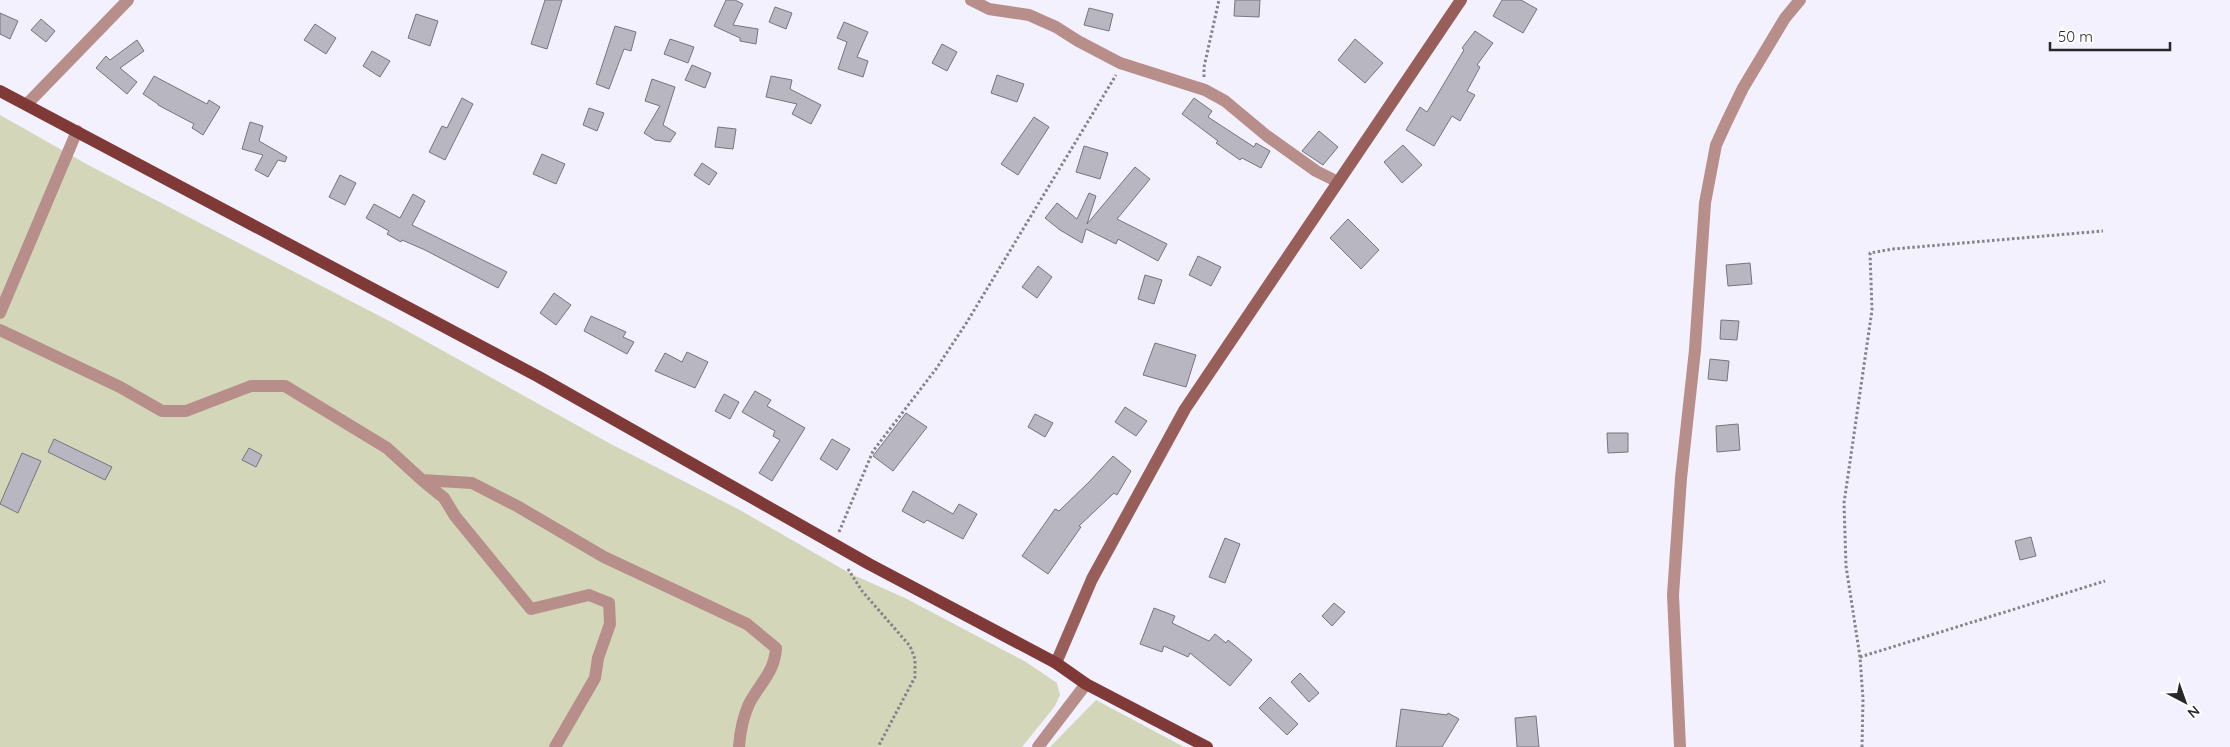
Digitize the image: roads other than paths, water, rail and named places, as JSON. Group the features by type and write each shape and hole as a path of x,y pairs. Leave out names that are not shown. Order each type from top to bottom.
{"main road":[{"path":"0,90 539,377 834,544 1056,663 1086,684 1207,747"}],"street":[{"path":"27,104 128,0"},
{"path":"971,0 989,9 1029,15 1056,27 1120,63 1205,90 1225,101 1267,136 1316,171 1338,182"},
{"path":"1056,663 1092,579 1185,409 1461,0"},
{"path":"1680,747 1673,595 1681,478 1695,350 1705,203 1716,145 1727,121 1743,88 1785,18 1800,0"},
{"path":"0,313 77,131"},
{"path":"0,330 120,387 162,411 186,411 251,386 285,386 387,448 444,498 455,516 531,609 589,595 609,603 610,624 598,658 595,678 555,747"},
{"path":"422,480 472,483 517,506 604,557 747,624 761,635 776,648 776,662 750,704 745,716 739,747"},
{"path":"1038,747 1086,684"}]}
